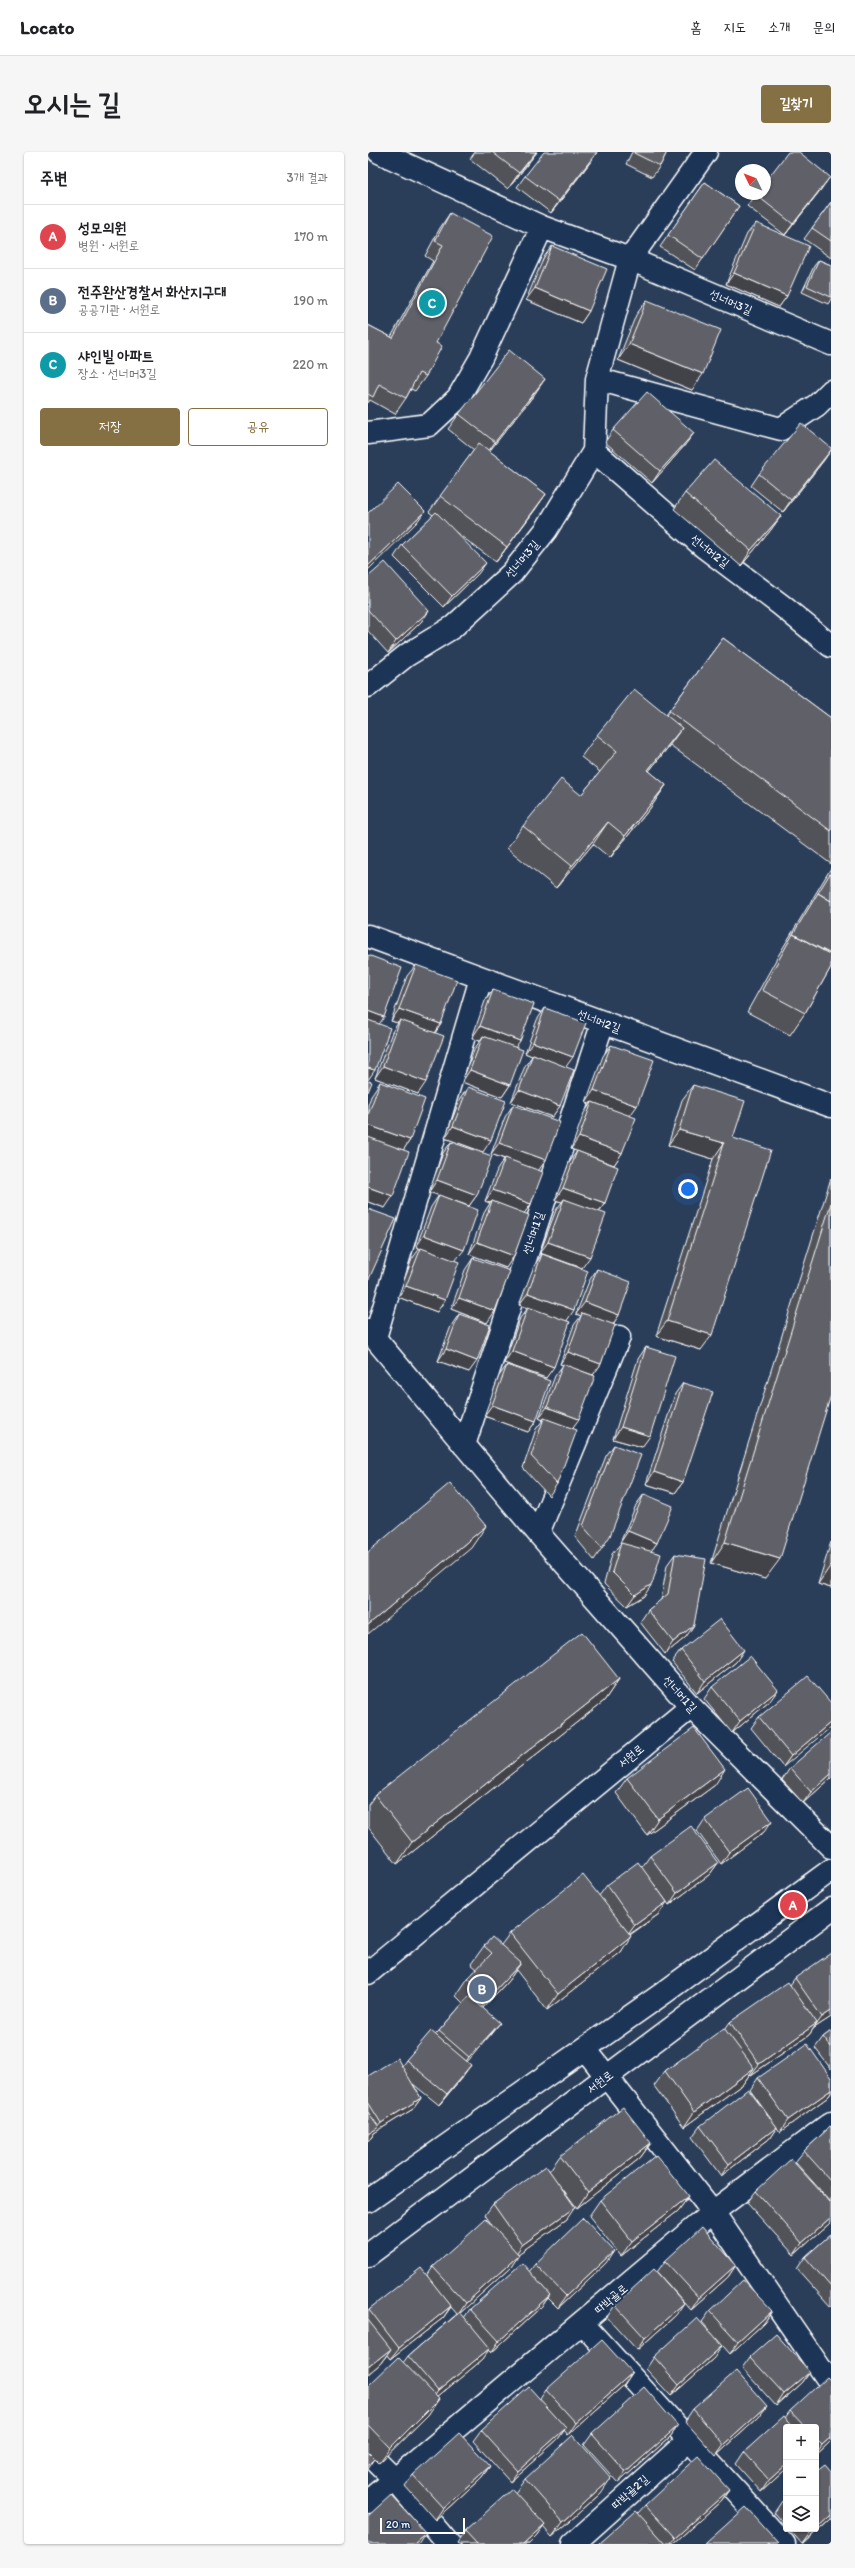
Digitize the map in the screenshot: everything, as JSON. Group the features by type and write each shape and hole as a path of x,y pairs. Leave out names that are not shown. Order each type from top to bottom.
{"street":[{"name":"선너머3길","path":"379,152 542,227 630,259 831,344"},
{"path":"630,259 706,152"},
{"path":"368,433 429,426 458,398 481,358 542,227"},
{"name":"선너머3길","path":"368,686 407,655 453,627 512,573 546,530 594,451 597,380 630,259"},
{"path":"597,380 781,429 804,425 817,405 831,391"},
{"name":"선너머2길","path":"594,451 704,547 781,605 831,646"},
{"name":"선너머2길","path":"368,936 831,1106"},
{"name":"선너머1길","path":"481,978 372,1334 538,1533 691,1706 831,1846"},
{"name":"선너머1길","path":"464,1444 603,1022"},
{"path":"538,1533 619,1337"},
{"name":"서원로","path":"368,1973 691,1706"},
{"path":"368,2201 585,2049 831,1870"},
{"name":"서원로","path":"368,2255 831,1909"},
{"path":"585,2049 713,2212 831,2384"},
{"name":"따박골로","path":"394,2479 540,2355 582,2323 713,2212 831,2123"},
{"path":"582,2323 688,2441 784,2544"},
{"name":"따박골2길","path":"573,2544 688,2441"},
{"path":"368,2453 394,2479 449,2544"},
{"path":"368,2502 394,2479"}],"building":[{"path":"492,152 536,152 519,173"},
{"path":"544,152 597,152 559,201 525,176"},
{"path":"667,152 660,166 634,153"},
{"path":"788,152 799,152 830,177 793,224 763,200 771,200 771,174"},
{"path":"705,182 739,206 703,259 668,235"},
{"path":"831,202 831,241 812,228"},
{"path":"450,213 493,236 436,343 442,346 426,376 419,373 406,398 379,384 373,397 368,394 368,325 393,338 443,245 435,241"},
{"path":"756,223 809,246 787,296 734,273"},
{"path":"552,246 607,269 589,311 535,288"},
{"path":"819,260 831,265 831,297 807,286"},
{"path":"647,300 721,330 703,374 629,344"},
{"path":"509,350 545,379 495,442 459,414"},
{"path":"647,392 694,433 660,471 613,430"},
{"path":"801,423 831,448 831,450 791,500 759,474"},
{"path":"479,443 546,494 507,547 440,496"},
{"path":"714,460 781,516 751,550 685,493"},
{"path":"398,484 425,511 368,566 368,513"},
{"path":"436,512 486,563 452,596 402,545"},
{"path":"385,562 429,611 396,641 368,610 368,577"},
{"path":"723,638 831,718 831,831 669,711"},
{"path":"634,689 682,728 648,770 666,785 625,836 608,822 572,866 523,826 561,779 581,795 617,751 597,735"},
{"path":"831,872 831,901 818,893"},
{"path":"818,893 831,901 831,954 793,934"},
{"path":"793,934 831,955 831,967 805,1013 762,990"},
{"path":"368,955 402,968 384,1017 368,1011"},
{"path":"416,965 457,980 441,1024 399,1009"},
{"path":"493,990 534,1004 520,1041 480,1026"},
{"path":"545,1008 586,1023 573,1057 533,1042"},
{"path":"368,1020 390,1028 375,1070 368,1068"},
{"path":"400,1020 444,1036 426,1082 383,1066"},
{"path":"483,1036 523,1050 510,1085 470,1070"},
{"path":"611,1045 654,1060 637,1106 594,1090"},
{"path":"533,1054 574,1070 560,1106 519,1090"},
{"path":"368,1081 372,1082 368,1092"},
{"path":"380,1082 425,1099 410,1140 368,1125 368,1115"},
{"path":"693,1085 745,1101 733,1138 771,1150 712,1335 667,1321 724,1143 679,1130"},
{"path":"468,1087 506,1101 491,1140 453,1126"},
{"path":"592,1102 636,1118 622,1153 579,1137"},
{"path":"513,1105 560,1122 546,1160 499,1143"},
{"path":"368,1137 409,1152 393,1196 368,1187"},
{"path":"451,1142 492,1156 477,1195 437,1180"},
{"path":"577,1151 618,1167 605,1203 563,1188"},
{"path":"505,1158 543,1172 531,1204 493,1190"},
{"path":"439,1195 478,1210 464,1250 424,1235"},
{"path":"564,1199 606,1214 590,1257 548,1242"},
{"path":"492,1201 529,1215 514,1256 477,1242"},
{"path":"831,1203 831,1395 780,1559 725,1542"},
{"path":"368,1209 396,1219 368,1281"},
{"path":"421,1248 459,1262 445,1300 406,1286"},
{"path":"542,1254 588,1271 574,1310 528,1293"},
{"path":"473,1258 510,1271 495,1311 459,1298"},
{"path":"597,1269 631,1282 619,1315 585,1302"},
{"path":"528,1307 570,1322 554,1367 512,1351"},
{"path":"582,1313 615,1325 601,1364 568,1352"},
{"path":"459,1314 490,1325 477,1361 446,1349"},
{"path":"646,1347 675,1356 650,1436 621,1427"},
{"path":"563,1364 595,1376 579,1419 547,1407"},
{"path":"507,1365 550,1381 536,1421 492,1405"},
{"path":"683,1383 713,1392 683,1482 654,1472"},
{"path":"544,1418 577,1430 557,1484 531,1456"},
{"path":"614,1445 641,1455 610,1536 602,1548 583,1526"},
{"path":"450,1483 486,1526 368,1625 368,1552"},
{"path":"644,1494 673,1506 657,1543 628,1531"},
{"path":"621,1543 661,1554 652,1584 635,1595 612,1572"},
{"path":"675,1554 706,1559 694,1625 673,1642 648,1610 668,1594"},
{"path":"720,1619 744,1650 705,1681 681,1650"},
{"path":"582,1632 619,1679 412,1842 375,1795"},
{"path":"750,1656 778,1690 740,1721 712,1687"},
{"path":"808,1676 831,1703 831,1722 791,1756 759,1717"},
{"path":"694,1728 725,1769 658,1819 627,1778"},
{"path":"831,1732 831,1774 811,1792 790,1768"},
{"path":"748,1788 772,1821 729,1852 705,1819"},
{"path":"691,1826 718,1863 677,1893 650,1856"},
{"path":"638,1862 667,1902 635,1925 607,1885"},
{"path":"583,1875 631,1936 558,1994 510,1933"},
{"path":"492,1937 521,1963 489,1997 468,1978 492,1953 484,1946"},
{"path":"831,1953 831,2011 822,2017 795,1978"},
{"path":"788,1982 817,2023 759,2064 730,2022"},
{"path":"469,1996 500,2023 469,2057 439,2031"},
{"path":"724,2028 754,2068 694,2112 665,2071"},
{"path":"431,2031 471,2065 447,2094 406,2060"},
{"path":"831,2031 831,2047 823,2037"},
{"path":"807,2044 831,2078 831,2090 788,2120 758,2078"},
{"path":"397,2058 421,2098 381,2123 368,2102 368,2076"},
{"path":"748,2089 777,2127 729,2164 700,2126"},
{"path":"623,2107 651,2143 588,2192 560,2156"},
{"path":"368,2112 379,2127 368,2134"},
{"path":"831,2126 831,2181 804,2151"},
{"path":"656,2155 689,2196 632,2241 600,2200"},
{"path":"791,2159 831,2203 831,2217 802,2243 756,2191"},
{"path":"546,2166 575,2207 522,2245 493,2204"},
{"path":"583,2218 614,2251 566,2296 535,2264"},
{"path":"486,2219 519,2255 466,2303 433,2267"},
{"path":"702,2227 736,2265 699,2298 665,2261"},
{"path":"831,2234 831,2287 805,2257"},
{"path":"522,2263 550,2295 499,2341 470,2309"},
{"path":"421,2268 451,2306 399,2348 369,2309"},
{"path":"654,2269 684,2303 645,2338 615,2305"},
{"path":"743,2280 772,2311 738,2342 710,2311"},
{"path":"460,2312 490,2348 438,2391 408,2356"},
{"path":"697,2318 722,2346 679,2385 654,2357"},
{"path":"368,2320 391,2349 368,2367"},
{"path":"776,2334 810,2372 784,2394 750,2357"},
{"path":"602,2340 632,2373 576,2423 546,2390"},
{"path":"398,2357 439,2399 390,2448 368,2425 368,2386"},
{"path":"736,2371 767,2406 724,2445 693,2409"},
{"path":"827,2377 831,2381 831,2437 822,2445 819,2442 819,2424 802,2424 790,2411"},
{"path":"529,2387 566,2428 518,2471 481,2430"},
{"path":"644,2387 678,2426 626,2472 592,2434"},
{"path":"784,2416 791,2424 783,2424 783,2468 769,2480 744,2452"},
{"path":"459,2433 490,2466 443,2508 413,2475"},
{"path":"573,2435 611,2478 563,2522 525,2479"},
{"path":"368,2452 375,2459 368,2466"},
{"path":"698,2456 729,2490 675,2538 645,2505"},
{"path":"825,2464 831,2471 831,2515 819,2526 819,2496 819,2469"},
{"path":"512,2489 545,2525 524,2544 477,2544 465,2531"},
{"path":"391,2495 426,2533 414,2544 368,2544 368,2516"},
{"path":"746,2507 779,2544 705,2544"},
{"path":"636,2511 666,2544 599,2544"}],"place":[{"name":"샤인빌 아파트","path":"432,303"},
{"name":"성모의원","path":"793,1905"},
{"name":"전주완산경찰서 화산지구대","path":"482,1989"}]}
